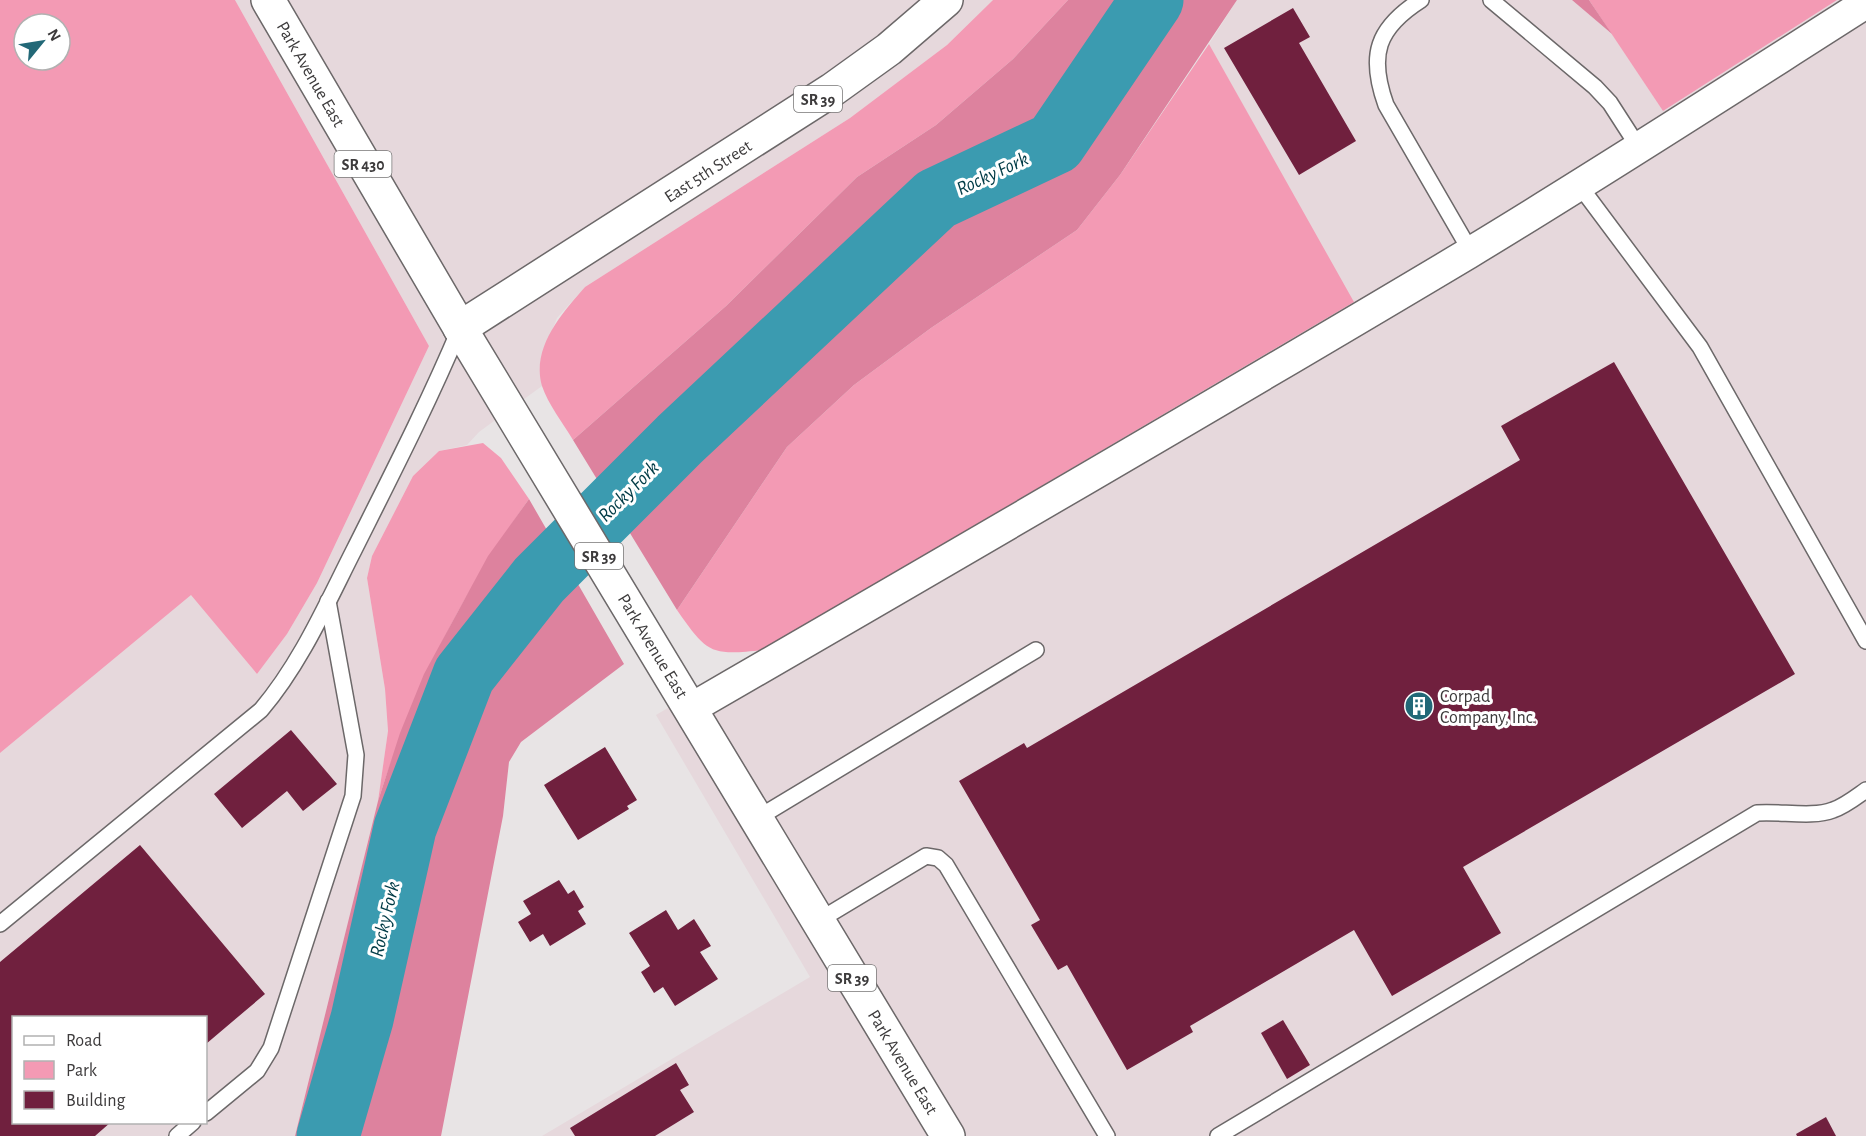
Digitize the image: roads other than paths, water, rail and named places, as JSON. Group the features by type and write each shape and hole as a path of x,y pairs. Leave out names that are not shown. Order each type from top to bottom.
{"main road":[{"name":"Park Avenue East","path":"268,0 460,328 948,1136"},
{"name":"East 5th Street","path":"460,328 832,90 889,49 946,0"}],"street":[{"path":"690,709 964,551 1471,252 1866,3"}],"lane":[{"path":"1421,0 1399,16 1383,34 1378,50 1378,84 1386,105 1471,252"},
{"path":"1491,0 1595,87 1610,103 1639,148"},
{"path":"1579,185 1700,347 1866,641"},
{"path":"0,924 261,710 283,684 328,602 428,403 460,328"},
{"path":"207,1112 257,1071 271,1048 353,796 356,755 328,602"},
{"path":"756,819 1036,650"},
{"path":"1218,1136 1757,813 1780,811 1815,815 1833,810 1866,790"},
{"path":"818,921 926,856 938,858 946,865 1107,1136"},
{"path":"177,1136 191,1124"}],"waterway":[{"name":"Rocky Fork","path":"328,1136 362,1019 405,828 464,675 539,580 680,439 936,199 1055,143 1152,0"}],"place":[{"name":"Corpad Company, Inc.","path":"1419,706"}]}
